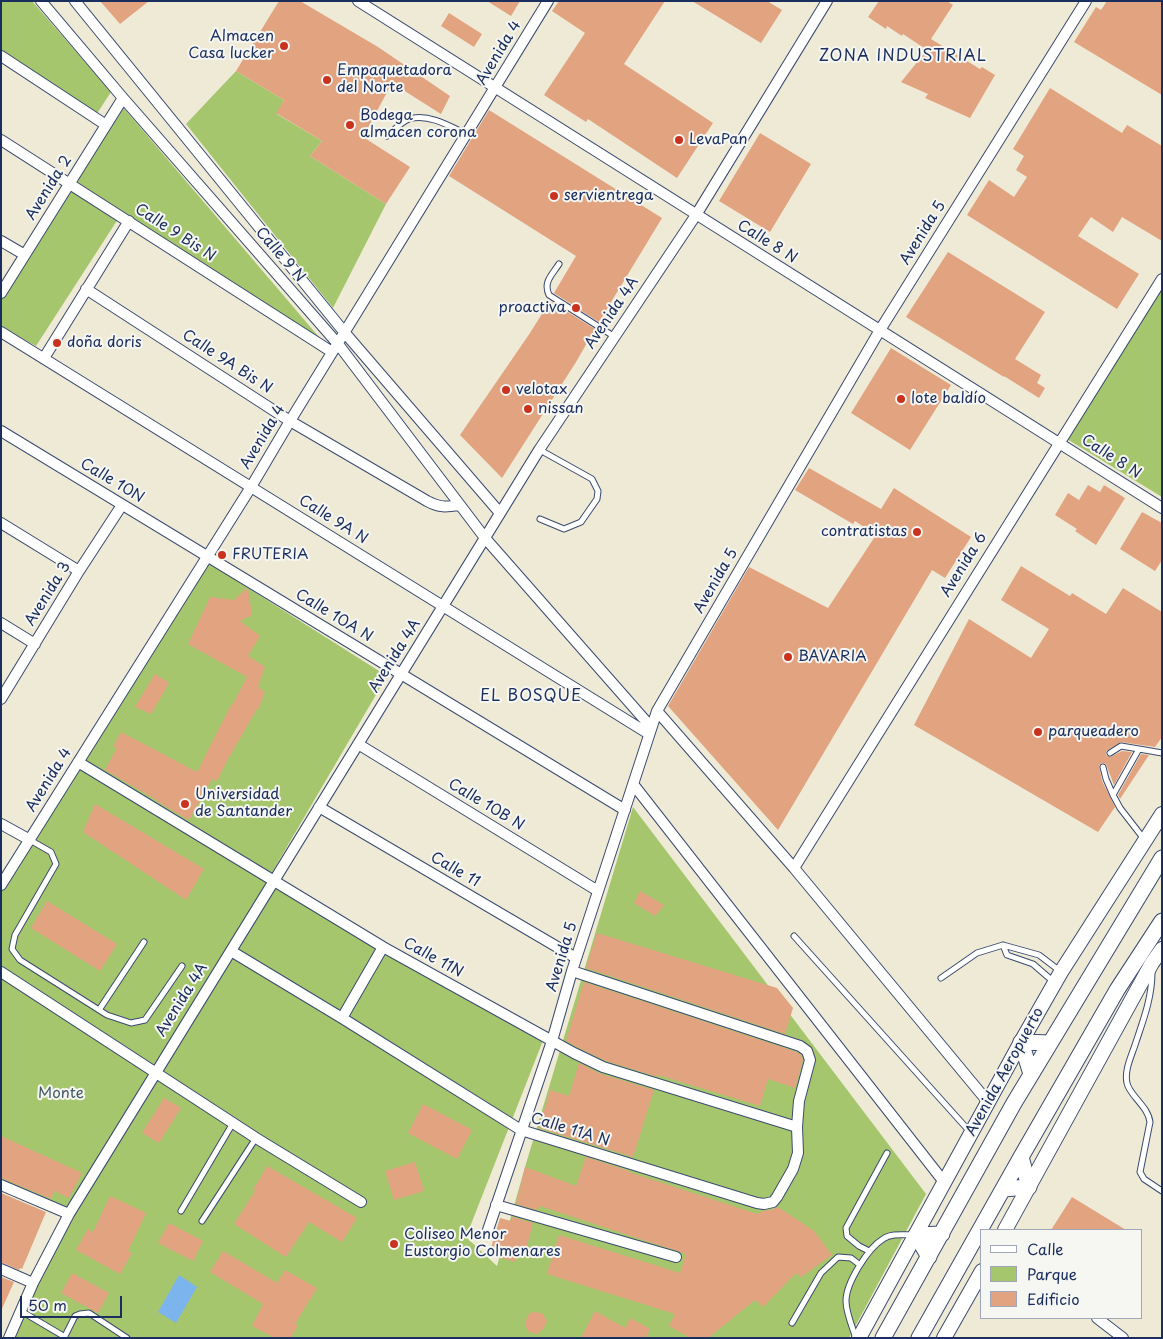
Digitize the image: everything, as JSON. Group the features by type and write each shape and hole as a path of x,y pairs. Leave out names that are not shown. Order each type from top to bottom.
{"main road":[{"name":"Avenida Aeropuerto","path":"883,1338 1050,1043 1162,858"},
{"path":"980,1229 1117,990 1162,921"},
{"path":"1032,1074 1021,1042 1050,1043"},
{"path":"1003,1189 1029,1187 1020,1157"},
{"path":"919,1338 980,1230"},
{"path":"929,1257 916,1235 942,1234"}],"street":[{"name":"Calle 9 N","path":"41,1 335,348 485,538 650,731"},
{"name":"Calle 9 N","path":"76,1 345,333 500,513"},
{"name":"Calle 8 N","path":"358,1 1162,508"},
{"name":"Avenida 4","path":"1,886 251,487 548,1"},
{"name":"Avenida 4A","path":"10,1337 34,1283 69,1214 539,450 696,215 827,1"},
{"name":"Avenida 5","path":"488,1230 552,1041 576,958 657,711 880,330 1086,1"},
{"path":"1,56 106,125"},
{"name":"Avenida 2","path":"1,293 123,98"},
{"name":"Calle 9 Bis N","path":"1,140 335,348"},
{"path":"44,358 129,221"},
{"path":"1,241 25,256"},
{"name":"Avenida 6","path":"794,868 1162,279"},
{"name":"Calle 9A Bis N","path":"86,289 290,421 436,506 460,505"},
{"name":"Calle 9A N","path":"1,332 443,606 650,731"},
{"name":"Calle 10N","path":"1,431 207,556"},
{"name":"Avenida 3","path":"1,699 122,505"},
{"path":"1,524 79,572"},
{"name":"Calle 10A N","path":"207,556 625,810"},
{"path":"1,623 35,644"},
{"path":"657,711 794,868 988,1102"},
{"name":"Calle 10B N","path":"358,744 598,891"},
{"name":"Calle 11N","path":"78,762 383,947 552,1041 603,1067 797,1127"},
{"path":"633,784 944,1182"},
{"name":"Calle 11","path":"319,807 576,958"},
{"name":"Avenida Aeropuerto","path":"858,1338 1058,978 1162,814"},
{"path":"1,824 30,840"},
{"path":"342,1018 383,947"},
{"path":"1006,1229 1152,963 1162,949"},
{"name":"Calle 11A N","path":"231,951 521,1130 764,1204 773,1202 793,1169 798,1152 797,1127 800,1102 810,1060 807,1051 800,1046 572,971"},
{"path":"1,972 256,1138 361,1202"},
{"path":"1,1185 69,1214"},
{"path":"496,1205 676,1257"},
{"path":"1,1269 34,1283"},
{"path":"944,1338 980,1275"},
{"path":"1098,1319 1123,1338"}],"lane":[{"path":"386,136 408,119 421,117 440,122 467,134"},
{"path":"559,264 547,284 546,289 549,295 615,337"},
{"path":"539,450 592,479 598,491 597,499 581,522 564,529 540,519"},
{"path":"1110,753 1121,746 1162,753"},
{"path":"1113,796 1139,749"},
{"path":"1103,767 1113,796 1145,840"},
{"path":"30,840 51,852 56,864 15,935 12,949 20,960 107,1015 131,1024 145,1020 182,966"},
{"path":"794,936 971,1133"},
{"path":"99,1010 144,942"},
{"path":"1003,945 1007,955 1033,964 1058,978"},
{"path":"941,978 977,953 1003,945 1038,955 1058,978"},
{"path":"1152,963 1152,988 1127,1072 1127,1085 1149,1115 1150,1122 1140,1172 1144,1179 1162,1191"},
{"path":"181,1211 233,1123"},
{"path":"202,1221 256,1138"},
{"path":"868,1252 847,1236 846,1228 886,1154"},
{"path":"858,1338 848,1313 846,1299 850,1284 860,1265 868,1252 884,1238 898,1235 916,1235"},
{"path":"792,1322 821,1273 838,1257 851,1258 860,1265"},
{"path":"21,1311 65,1337 75,1316 89,1313 127,1338"}],"green space":[{"path":"1,1 32,1 111,92 96,115 1,52"},
{"path":"236,71 284,100 277,114 322,141 310,156 386,204 333,308 186,124"},
{"path":"122,106 330,350 326,355 118,219 36,346 1,327 1,295"},
{"path":"1162,273 1162,497 1062,436"},
{"name":"Monte","path":"202,559 387,676 271,874 544,1038 466,1237 497,1266 633,807 926,1194 849,1338 7,1338 69,1214 1,1185 1,884"}],"water":[{"path":"179,1275 197,1287 176,1323 158,1312"}],"building":[{"path":"100,1 149,1 120,24"},
{"path":"279,1 300,1 378,47 450,96 441,114 392,83 363,137 410,167 386,204 310,156 322,141 276,113 284,100 236,71"},
{"path":"487,1 520,1 511,16"},
{"path":"559,1 665,1 624,64 713,123 677,178 588,119 586,122 544,95 585,33 552,11"},
{"path":"692,1 767,1 782,10 761,43"},
{"path":"879,1 947,1 953,5 931,39 980,69 982,67 995,75 970,118 925,98 928,94 901,82 927,50 903,34 902,36 887,26 886,29 868,17"},
{"path":"1107,1 1162,1 1162,95 1074,42 1096,7 1101,10"},
{"path":"449,13 482,34 474,47 441,26"},
{"path":"1050,88 1122,133 1127,125 1162,146 1162,241 1122,217 1113,232 1091,217 1078,236 1139,274 1117,309 967,215 989,180 1014,197 1027,177 1016,170 1024,156 1013,149"},
{"name":"servientrega","path":"489,110 662,218 599,322 554,293 576,256 449,176"},
{"path":"760,133 811,164 770,232 719,201"},
{"path":"948,252 1045,312 1015,359 1041,375 1037,383 1045,388 1039,398 906,317"},
{"path":"550,301 595,329 502,478 460,435"},
{"name":"lote baldío","path":"891,348 951,385 910,450 851,413"},
{"name":"BAVARIA","path":"809,468 881,509 894,488 971,537 945,578 932,570 778,830 668,706 749,567 828,608 876,535 855,521 853,524 795,490"},
{"path":"1088,485 1100,492 1104,485 1125,498 1096,545 1075,531 1077,529 1055,515 1068,493 1079,500"},
{"path":"1142,512 1162,523 1162,560 1155,571 1120,549"},
{"name":"parqueadero","path":"1021,566 1070,596 1072,593 1106,614 1123,588 1162,612 1162,737 1155,747 1121,742 1106,751 1106,755 1110,757 1122,751 1132,752 1114,785 1106,764 1102,763 1099,765 1102,781 1115,807 1098,832 914,725 969,619 1031,658 1049,629 1001,600"},
{"path":"247,588 252,615 240,621 260,636 248,656 265,667 258,687 265,692 258,710 217,781 212,779 189,820 105,770 117,748 113,747 121,732 197,772 247,677 188,644 210,597 234,600"},
{"path":"155,674 169,683 151,714 135,707"},
{"path":"1141,754 1149,755 1120,799 1118,795"},
{"path":"95,804 204,869 186,900 83,832"},
{"path":"640,891 664,905 655,916 634,903"},
{"path":"47,901 117,944 100,971 31,928"},
{"path":"597,933 777,988 793,1008 785,1034 586,968"},
{"path":"584,982 797,1052 803,1060 795,1088 768,1079 760,1106 606,1061 577,1047 566,1041"},
{"path":"579,1063 601,1074 654,1090 633,1157 539,1128 550,1090 569,1096"},
{"path":"164,1098 181,1108 159,1143 142,1133"},
{"path":"423,1104 472,1130 457,1159 408,1133"},
{"path":"1,1136 82,1173 69,1198 54,1191 51,1199 1,1178"},
{"path":"586,1157 757,1214 778,1207 814,1231 832,1255 801,1277 796,1273 763,1307 755,1300 708,1338 691,1338 669,1326 675,1314 547,1274 559,1235 680,1273 686,1254 540,1206 536,1210 516,1204 525,1167 576,1186"},
{"path":"415,1162 424,1191 394,1200 385,1171"},
{"path":"267,1166 357,1218 342,1242 309,1222 286,1257 234,1224 255,1191 253,1190"},
{"path":"1,1193 46,1212 22,1269 20,1268 19,1270 1,1262"},
{"path":"110,1196 146,1213 128,1251 132,1253 120,1274 76,1250 88,1229 93,1232"},
{"path":"1072,1197 1124,1229 1052,1229"},
{"path":"512,1217 533,1223 524,1257 517,1255 515,1262 489,1254 500,1218 511,1221"},
{"path":"169,1223 203,1241 193,1261 158,1243"},
{"path":"223,1251 277,1283 285,1270 317,1288 295,1324 298,1325 291,1338 275,1338 252,1326 263,1304 210,1272"},
{"path":"72,1273 109,1293 98,1313 61,1293"},
{"path":"1,1277 14,1282 1,1311"},
{"path":"595,1311 625,1328 630,1318 650,1329 646,1338 581,1338"},
{"path":"531,1312 542,1313 547,1321 544,1328 537,1334 529,1332 525,1325 527,1317"}],"place":[{"name":"Almacen Casa lucker","path":"284,46"},
{"name":"Empaquetadora del Norte","path":"327,80"},
{"name":"Bodega almacen corona","path":"350,125"},
{"name":"LevaPan","path":"679,140"},
{"name":"servientrega","path":"554,196"},
{"name":"proactiva","path":"576,308"},
{"name":"doña doris","path":"57,343"},
{"name":"velotax","path":"506,390"},
{"name":"lote baldío","path":"901,399"},
{"name":"nissan","path":"528,409"},
{"name":"contratistas","path":"917,532"},
{"name":"FRUTERIA","path":"222,555"},
{"name":"BAVARIA","path":"788,657"},
{"name":"parqueadero","path":"1038,732"},
{"name":"Universidad de Santander","path":"185,804"},
{"name":"Coliseo Menor Eustorgio Colmenares","path":"394,1244"}],"district":[{"name":"ZONA INDUSTRIAL","path":"903,57"},
{"name":"EL BOSQUE","path":"531,697"}]}
